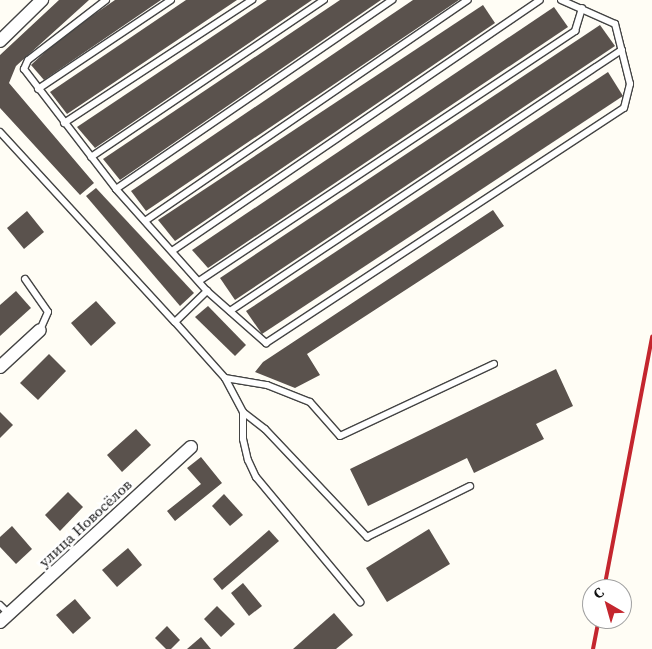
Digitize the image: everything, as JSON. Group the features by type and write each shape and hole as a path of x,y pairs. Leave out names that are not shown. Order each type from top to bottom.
{"street":[{"path":"0,41 42,0"},
{"path":"0,367 40,330"},
{"name":"улица Новосёлов","path":"5,618 191,447"}],"lane":[{"path":"106,0 28,60 24,69 116,189 207,291 266,343 624,108 630,84 615,24 561,0"},
{"path":"38,89 171,0"},
{"path":"64,123 252,0"},
{"path":"91,157 324,0"},
{"path":"116,189 392,0"},
{"path":"144,220 468,0"},
{"path":"172,251 540,0"},
{"path":"199,281 575,31 582,8"},
{"path":"230,310 622,50"},
{"path":"0,132 225,378 243,412 264,429 367,537 470,486"},
{"path":"25,279 48,312 40,330"},
{"path":"175,322 207,291"},
{"path":"225,378 267,385 310,402 340,436 494,364"},
{"path":"243,412 243,439 248,460 256,477 360,602"},
{"path":"0,605 5,618"}],"building":[{"path":"59,0 89,0 16,66 9,83 94,183 80,195 0,108 0,55"},
{"path":"115,0 161,0 44,80 31,65 61,37"},
{"path":"186,0 237,0 67,114 50,92"},
{"path":"267,0 312,0 95,148 77,127"},
{"path":"340,0 381,0 120,180 103,159"},
{"path":"413,0 459,0 146,211 131,191"},
{"path":"483,5 495,23 175,241 158,220"},
{"path":"554,7 568,27 208,268 192,250"},
{"path":"600,25 615,46 235,300 220,278"},
{"path":"608,72 623,96 262,334 246,311"},
{"path":"96,188 194,293 180,306 86,196"},
{"path":"493,210 504,226 307,354 320,375 295,388 255,372 263,362"},
{"path":"27,211 44,232 24,249 7,228"},
{"path":"16,291 31,308 0,336 0,305"},
{"path":"96,301 116,323 91,346 71,323"},
{"path":"208,306 246,345 235,356 195,317"},
{"path":"49,354 66,371 38,400 20,383"},
{"path":"556,369 573,406 536,424 544,439 474,473 467,458 368,506 350,469"},
{"path":"0,412 13,425 0,438"},
{"path":"136,429 151,445 122,472 107,455"},
{"path":"201,457 222,483 175,521 167,511 201,484 187,468"},
{"path":"68,492 83,507 60,531 45,515"},
{"path":"224,494 243,515 230,526 212,506"},
{"path":"12,526 32,549 16,564 0,547 0,537"},
{"path":"429,529 450,564 387,602 366,568"},
{"path":"269,530 279,541 222,590 213,579"},
{"path":"128,548 142,565 117,587 102,570"},
{"path":"243,583 262,606 249,616 231,593"},
{"path":"75,599 91,618 73,634 56,615"},
{"path":"217,606 235,624 221,637 204,619"},
{"path":"334,613 353,635 336,649 293,649"},
{"path":"167,626 180,640 171,649 166,649 155,638"},
{"path":"201,637 211,649 187,649"}],"railway":[{"path":"606,579 652,337"},
{"path":"593,649 597,629"}]}
